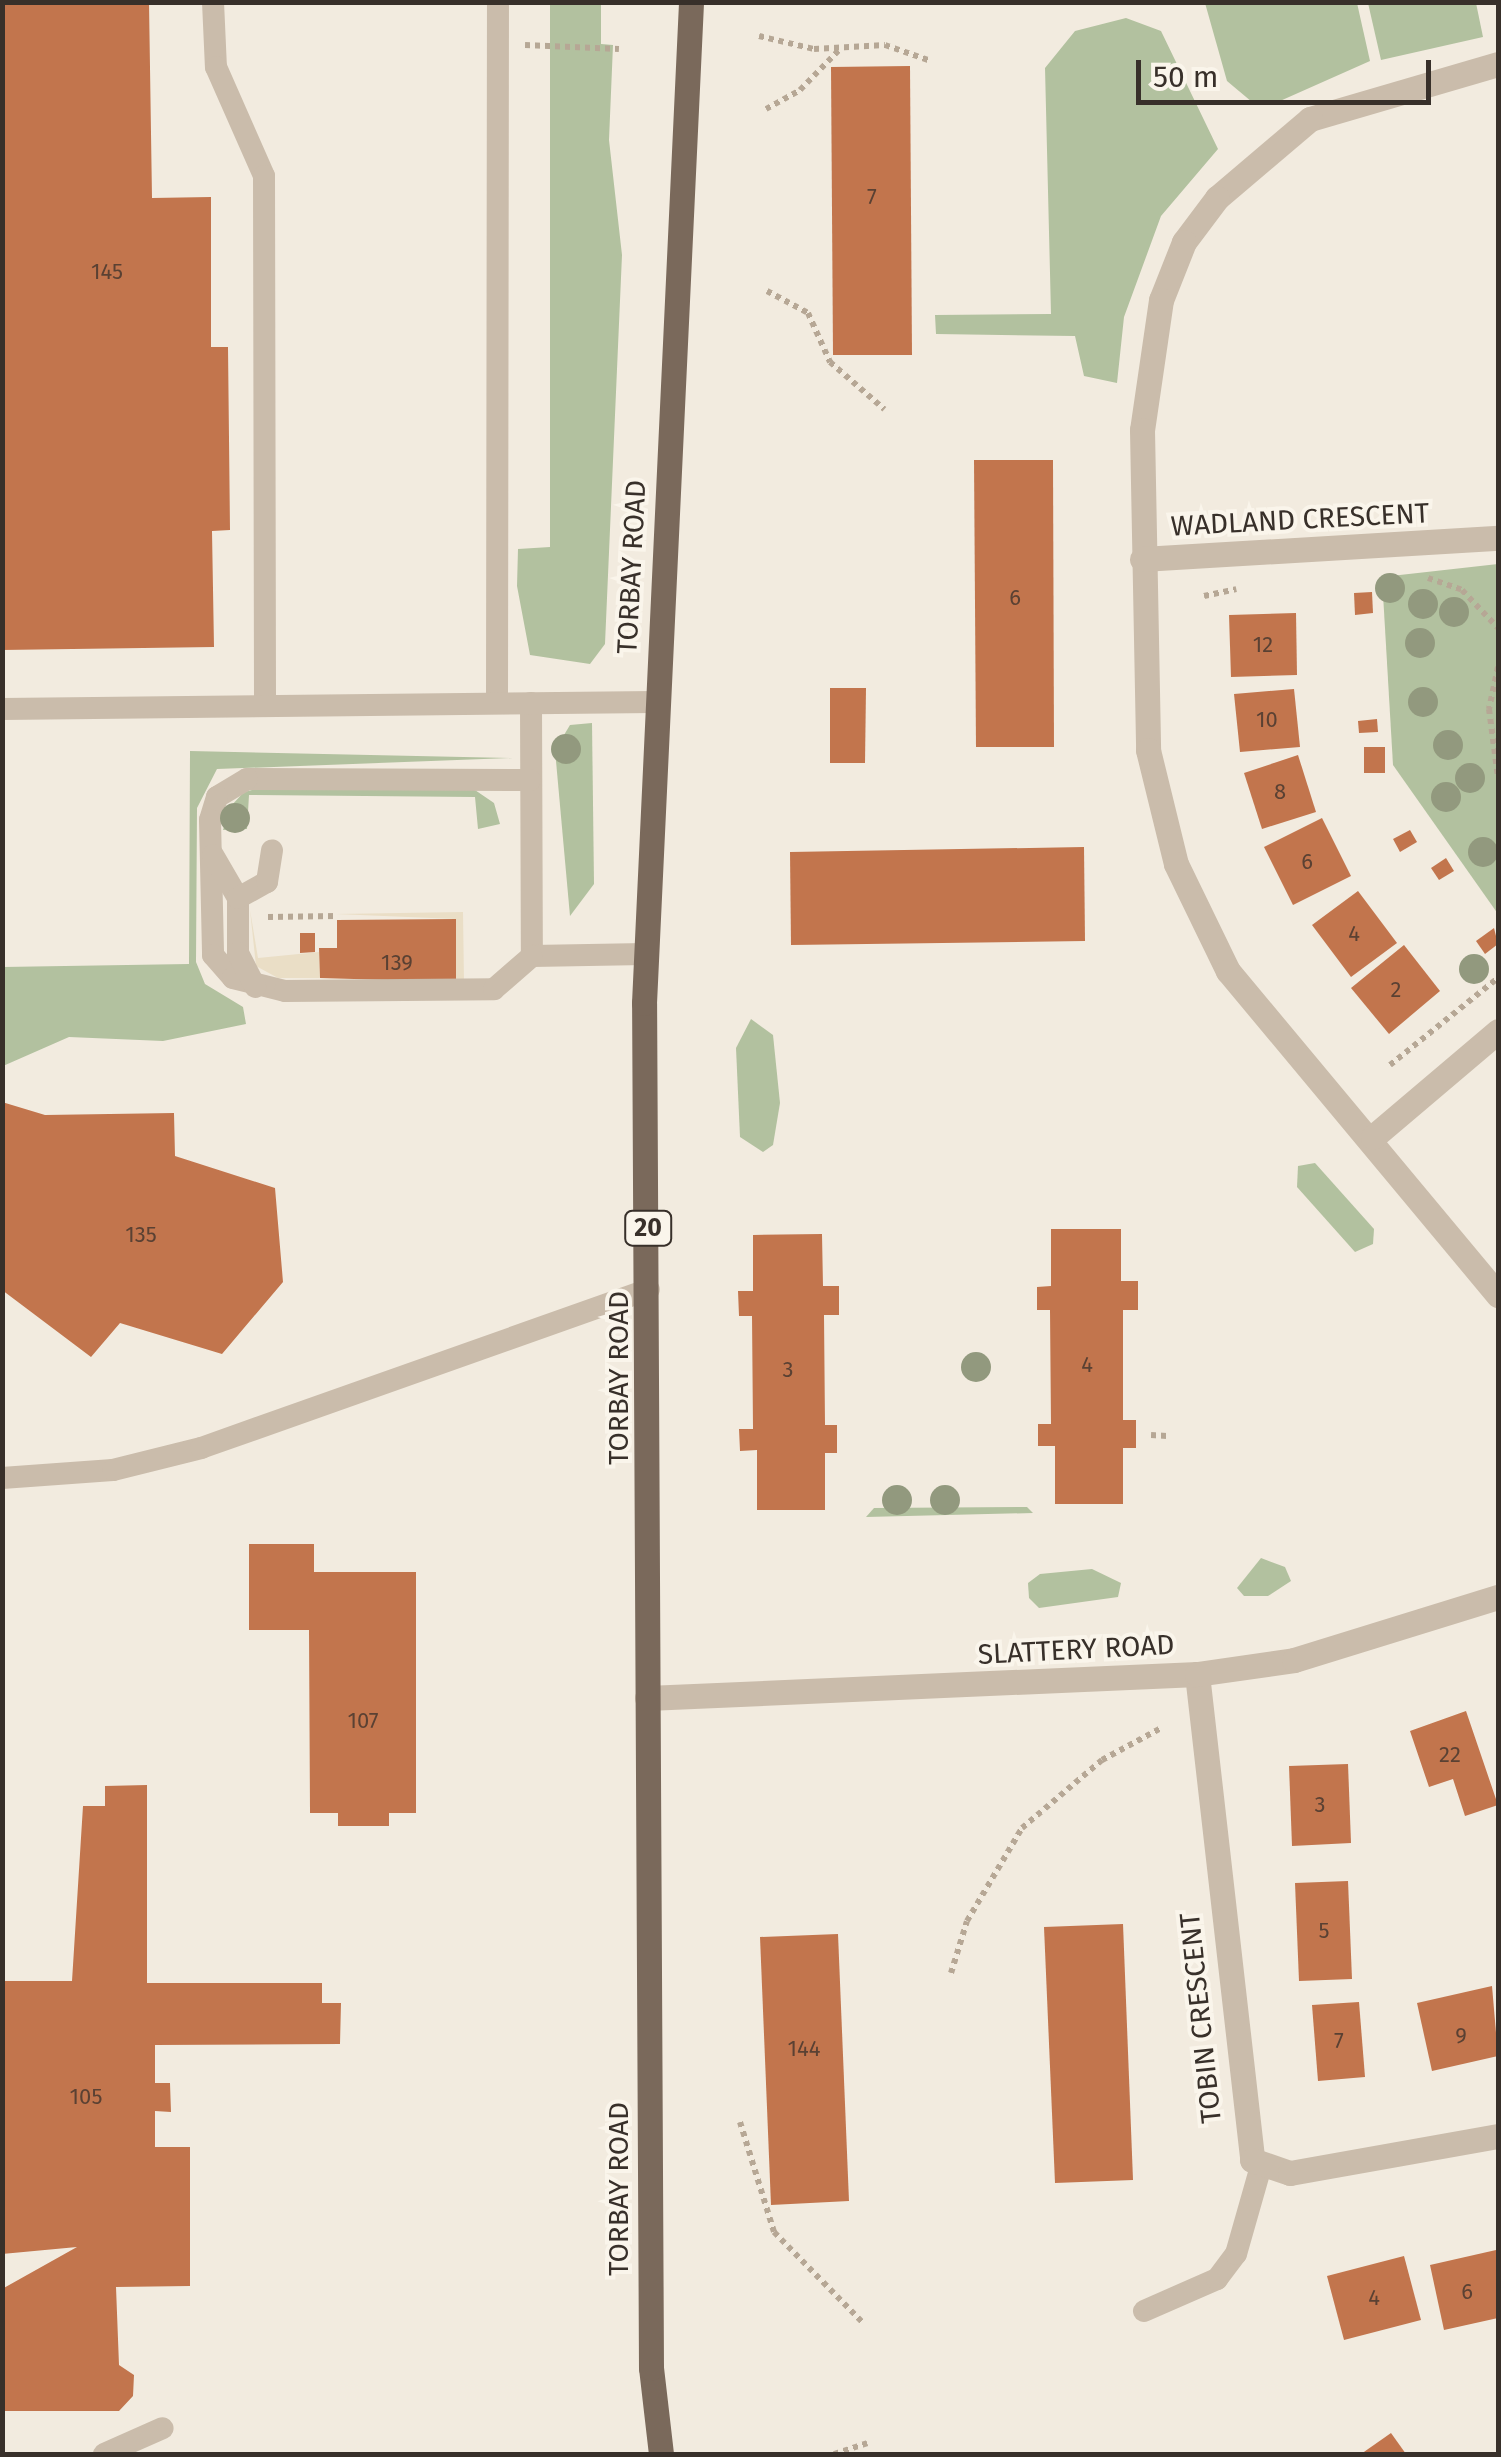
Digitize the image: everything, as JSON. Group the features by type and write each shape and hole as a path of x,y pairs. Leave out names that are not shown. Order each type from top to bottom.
{"main road":[{"name":"TORBAY ROAD","path":"661,2454 650,2368 645,954 691,2"}],"street":[{"name":"WADLAND CRESCENT","path":"1498,64 1310,119 1260,156 1184,242 1146,357 1142,559 1498,538"},
{"path":"1142,559 1148,750 1176,864 1228,971 1373,1136 1498,1295"},
{"path":"1373,1136 1498,1031"},
{"name":"SLATTERY ROAD","path":"646,1698 1197,1674 1311,1656 1498,1597"},
{"name":"TOBIN CRESCENT","path":"1197,1674 1240,2116 1260,2170"},
{"path":"1260,2170 1331,2169 1498,2136"}],"lane":[{"path":"213,2 216,67 264,176 265,706"},
{"path":"497,704 498,2"},
{"path":"2,709 655,702"},
{"path":"531,704 532,956"},
{"path":"530,780 248,778 217,797 211,852 214,955 255,987 494,989 532,956 645,954"},
{"path":"238,898 267,882 272,850"},
{"path":"211,852 238,898 238,953 255,987"},
{"path":"2,1478 113,1470 201,1448 649,1290"},
{"path":"1144,2310 1217,2278 1236,2254 1260,2170"},
{"path":"104,2454 163,2428"}],"path":[{"path":"759,36 840,48 885,45 931,60"},
{"path":"498,44 619,49"},
{"path":"766,109 800,90 840,48"},
{"path":"767,290 808,313 830,362 884,410"},
{"path":"1418,578 1462,590 1498,628"},
{"path":"1204,596 1257,586"},
{"path":"1498,668 1489,709 1498,777"},
{"path":"254,918 337,916"},
{"path":"1390,1065 1498,978"},
{"path":"1151,1435 1167,1436"},
{"path":"950,1974 967,1920 1022,1828 1102,1760 1161,1728"},
{"path":"740,2122 774,2232 862,2322"},
{"path":"834,2454 867,2442"}],"green space":[{"path":"550,3 601,3 601,44 613,45 609,140 622,255 605,644 590,664 530,655 517,586 518,549 550,547"},
{"path":"1205,3 1357,3 1370,61 1271,105 1252,102 1227,81"},
{"path":"1368,3 1476,3 1483,37 1381,60"},
{"path":"1126,18 1161,31 1218,149 1161,216 1124,317 1117,383 1084,376 1075,336 936,334 935,315 1051,314 1045,68 1075,31"},
{"path":"1498,564 1498,914 1393,765 1382,577"},
{"path":"592,723 594,884 570,916 555,750 570,725"},
{"path":"190,751 513,758 217,769 197,808 196,962 205,984 243,1007 246,1024 163,1041 69,1037 3,1066 3,967 189,964"},
{"path":"264,787 472,788 494,803 500,824 478,829 475,797 249,795 247,829 223,830 230,807 244,792"},
{"path":"751,1019 773,1035 780,1103 773,1145 763,1152 740,1137 736,1048"},
{"path":"1315,1163 1374,1229 1373,1244 1355,1252 1297,1187 1298,1166"},
{"path":"1027,1507 1033,1513 866,1517 874,1508"},
{"path":"1261,1558 1285,1567 1291,1581 1268,1596 1244,1596 1237,1588"},
{"path":"1092,1569 1121,1583 1118,1597 1039,1608 1029,1598 1028,1583 1040,1574"}],"shaded area":[{"path":"250,910 258,958 319,952 320,978 278,978 256,966"},
{"path":"463,912 464,982 456,982 456,919 336,914"}],"building":[{"path":"2,2 149,2 152,198 211,197 211,347 228,347 230,530 212,531 214,647 2,650"},
{"path":"910,66 912,355 833,355 831,67"},
{"path":"974,460 1053,460 1054,747 976,747"},
{"path":"1372,592 1373,613 1355,615 1354,593"},
{"path":"1296,613 1297,675 1231,677 1229,615"},
{"path":"830,688 866,688 865,763 830,763"},
{"path":"1294,689 1300,747 1240,752 1234,694"},
{"path":"1377,719 1378,732 1359,733 1358,721"},
{"path":"1364,747 1385,747 1385,773 1364,773"},
{"path":"1298,755 1316,812 1262,829 1244,773"},
{"path":"1322,818 1351,876 1293,905 1264,847"},
{"path":"1410,830 1417,842 1400,852 1393,839"},
{"path":"1084,847 1085,941 791,945 790,852"},
{"path":"1446,858 1454,871 1439,880 1431,868"},
{"path":"1358,891 1397,943 1351,977 1312,925"},
{"path":"456,919 456,982 320,978 319,948 337,948 337,920"},
{"path":"1494,928 1498,944 1485,954 1476,941"},
{"path":"300,933 315,933 315,952 300,953"},
{"path":"1404,945 1440,991 1389,1034 1351,988"},
{"path":"2,1102 45,1115 174,1113 175,1156 275,1188 283,1282 222,1354 120,1323 91,1357 2,1290"},
{"path":"1051,1229 1121,1229 1121,1281 1138,1281 1138,1310 1123,1310 1123,1420 1136,1420 1136,1448 1123,1448 1123,1504 1055,1504 1055,1446 1038,1446 1038,1424 1051,1424 1050,1310 1037,1310 1037,1287 1051,1286"},
{"path":"822,1234 823,1286 839,1286 839,1315 824,1315 825,1425 837,1425 837,1453 825,1453 825,1510 757,1510 757,1450 740,1451 739,1429 753,1429 752,1316 739,1316 738,1291 753,1291 753,1235"},
{"path":"249,1544 314,1544 314,1572 416,1572 416,1813 389,1813 389,1826 338,1826 338,1813 310,1813 309,1630 249,1630"},
{"path":"1466,1711 1498,1805 1465,1816 1453,1779 1429,1787 1410,1731"},
{"path":"1348,1764 1351,1843 1292,1846 1289,1766"},
{"path":"147,1785 147,1983 322,1983 322,2003 341,2003 340,2044 155,2045 155,2083 170,2083 171,2112 155,2111 155,2147 190,2147 190,2286 116,2287 119,2365 134,2375 133,2396 119,2411 2,2411 2,2289 77,2247 2,2254 2,1981 72,1981 83,1806 105,1806 105,1786"},
{"path":"1348,1881 1352,1979 1299,1981 1295,1883"},
{"path":"1123,1924 1133,2180 1055,2183 1044,1927"},
{"path":"838,1934 849,2201 771,2205 760,1937"},
{"path":"1492,1986 1498,2056 1432,2071 1417,2003"},
{"path":"1359,2002 1365,2077 1318,2081 1312,2005"},
{"path":"1496,2250 1498,2318 1444,2330 1430,2265"},
{"path":"1404,2256 1421,2320 1344,2340 1327,2276"},
{"path":"1391,2433 1406,2454 1361,2454"}]}
